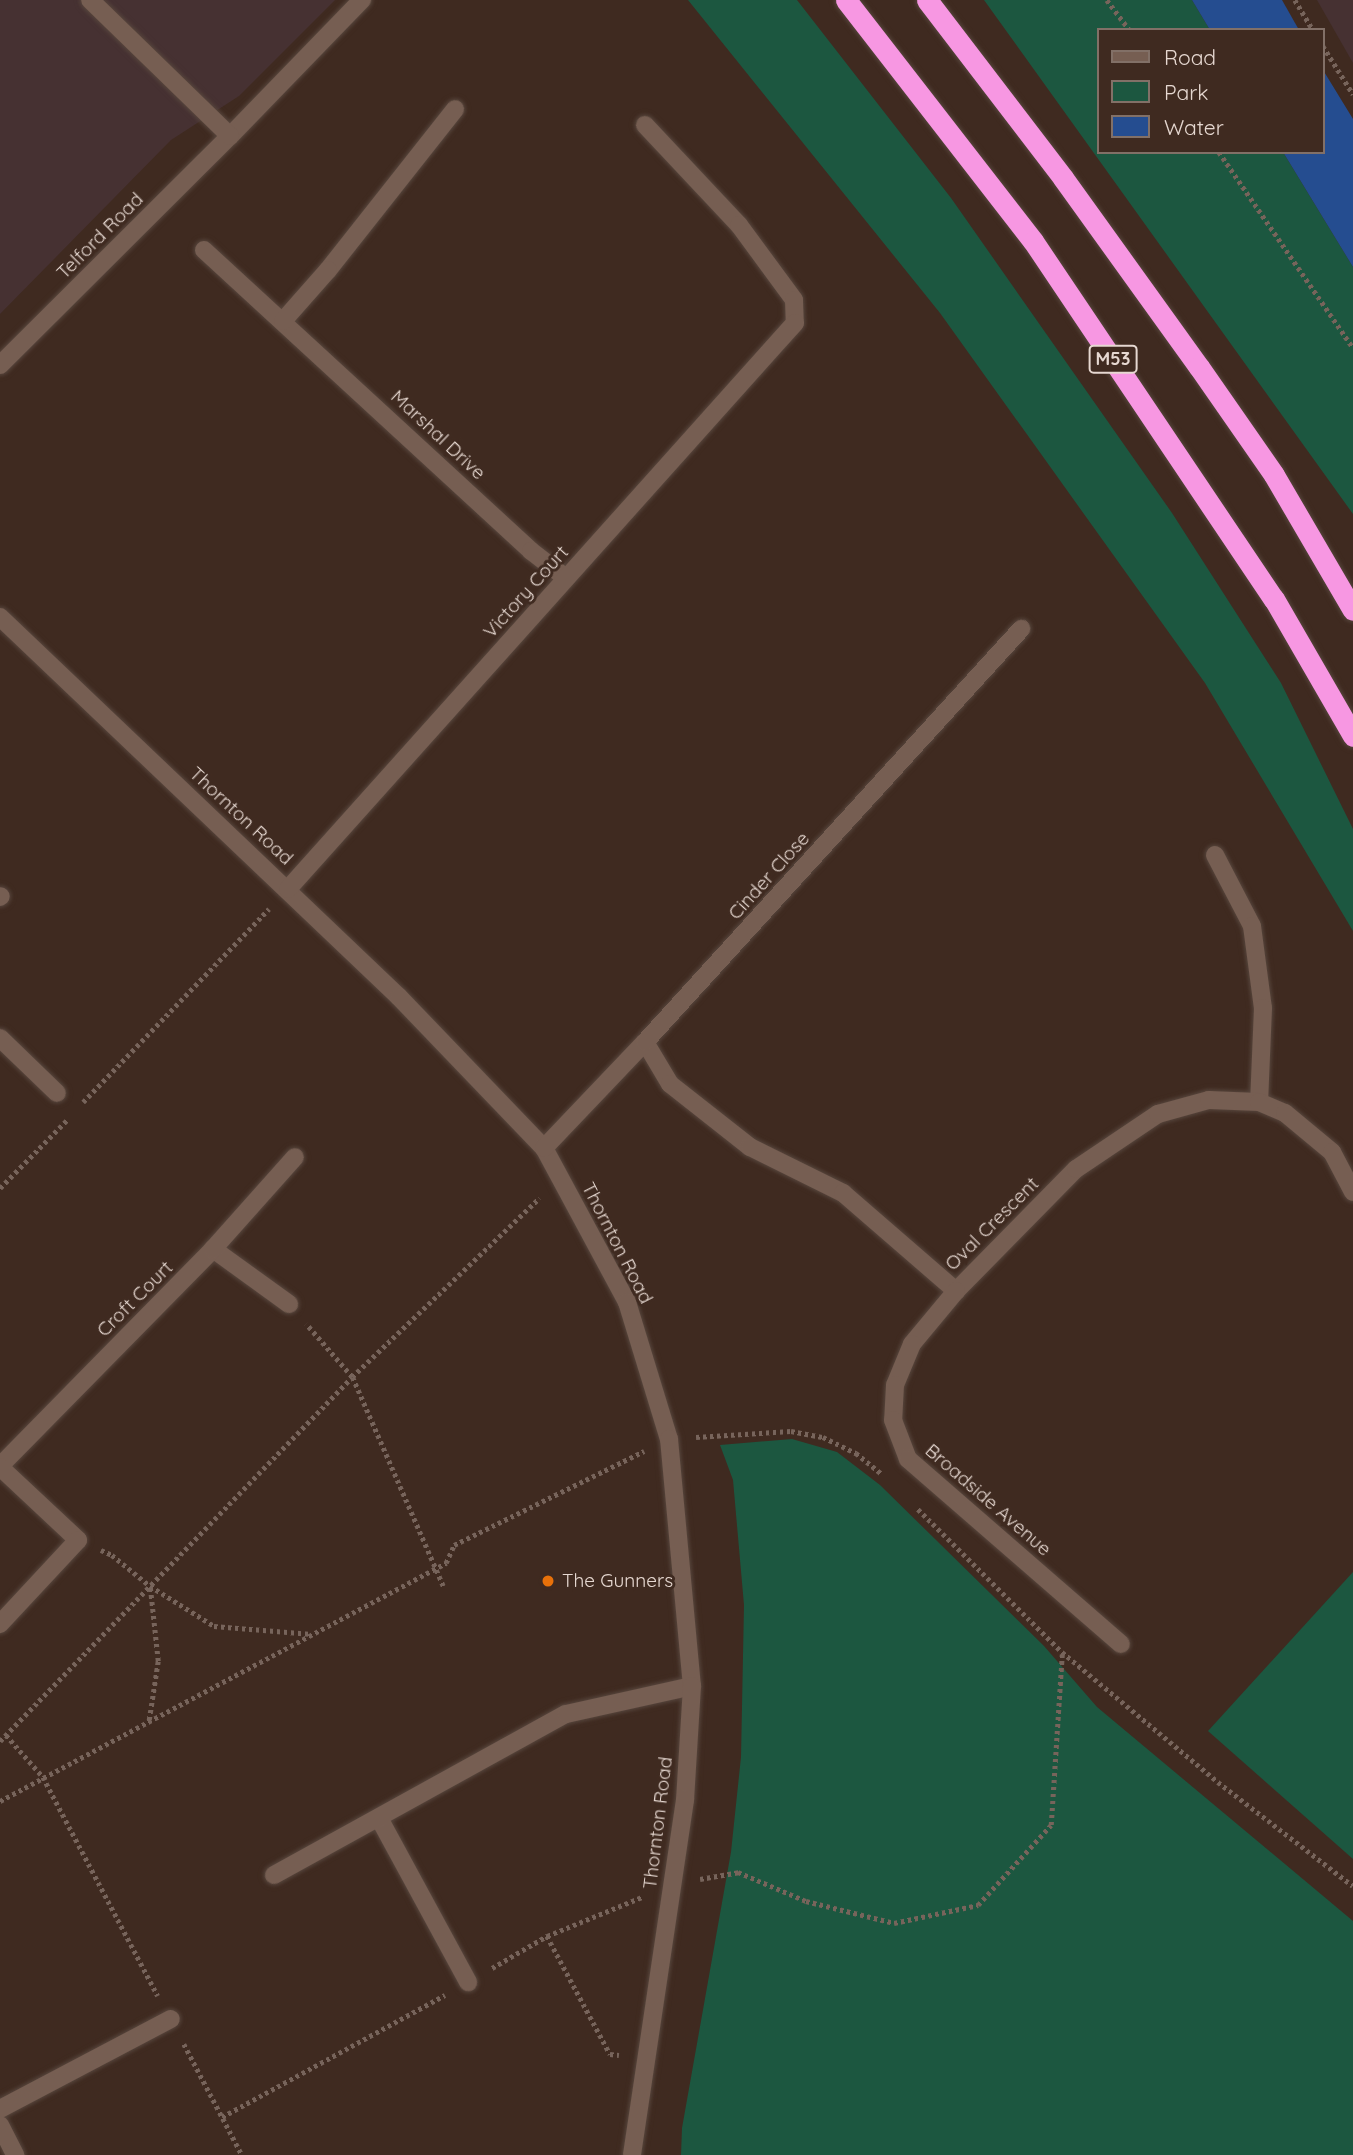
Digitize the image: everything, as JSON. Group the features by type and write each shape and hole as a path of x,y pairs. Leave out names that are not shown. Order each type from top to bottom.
{"highway":[{"name":"M53","path":"846,0 1033,242 1274,599 1353,736"},
{"path":"926,0 1063,178 1199,367 1274,475 1353,610"}],"street":[{"path":"90,0 230,136"},
{"name":"Telford Road","path":"0,365 362,0"},
{"path":"283,321 328,270 455,109"},
{"name":"Victory Court","path":"288,889 795,323 794,299 738,225 645,125"},
{"name":"Marshal Drive","path":"204,250 531,551 566,578"},
{"name":"Thornton Road","path":"0,617 399,997 544,1148 628,1302 669,1439 692,1686 685,1800 632,2155"},
{"name":"Cinder Close","path":"544,1148 645,1042 1021,629"},
{"path":"1215,855 1252,926 1264,1008 1259,1102"},
{"path":"0,1038 57,1093"},
{"name":"Oval Crescent","path":"645,1042 670,1084 750,1147 843,1193 956,1290 1076,1169 1158,1114 1209,1100 1259,1102 1285,1113 1332,1152 1353,1192"},
{"name":"Croft Court","path":"0,1466 213,1249 295,1157"},
{"path":"213,1249 289,1304"},
{"name":"Broadside Avenue","path":"956,1290 912,1344 895,1385 893,1420 908,1459 1121,1644"},
{"path":"0,1466 78,1540 0,1624"},
{"path":"274,1875 566,1714 692,1686"},
{"path":"379,1818 468,1982"},
{"path":"0,2109 171,2020"},
{"path":"0,2125 15,2155"}],"path":[{"path":"1107,0 1128,28"},
{"path":"1295,0 1312,28"},
{"path":"1325,49 1353,94"},
{"path":"1220,154 1353,348"},
{"path":"0,1188 288,889"},
{"path":"0,1741 352,1377 560,1178"},
{"path":"289,1304 352,1377 443,1586"},
{"path":"0,1801 446,1563 453,1545 669,1439 791,1431 823,1437 856,1453 888,1478"},
{"path":"917,1507 1062,1653 1218,1782 1353,1886"},
{"path":"78,1540 112,1555 150,1586 214,1626 313,1634"},
{"path":"149,1721 158,1661 150,1586"},
{"path":"671,1885 738,1872 806,1901 894,1923 978,1905 1051,1825 1062,1653"},
{"path":"6,1735 44,1777 242,2155"},
{"path":"547,1936 610,2054 645,2057"}],"shaded area":[{"path":"0,0 335,0 239,96 171,140 0,314"},
{"path":"1317,0 1353,0 1353,63"}],"green space":[{"path":"688,0 797,0 951,198 1172,513 1281,683 1353,829 1353,931 1205,683 940,313"},
{"path":"984,0 1192,0 1209,28 1098,28 1098,154 1284,154 1353,267 1353,514"},
{"path":"792,1439 837,1452 880,1485 1044,1646 1097,1707 1353,1921 1353,2155 681,2155 682,2128 731,1852 741,1757 744,1605 733,1480 720,1445"},
{"path":"1353,1572 1353,1859 1208,1731"}],"water":[{"path":"1192,0 1282,0 1298,28 1209,28"},
{"path":"1325,73 1353,119 1353,267 1284,154 1325,154"}],"place":[{"name":"The Gunners","path":"548,1581"}]}
